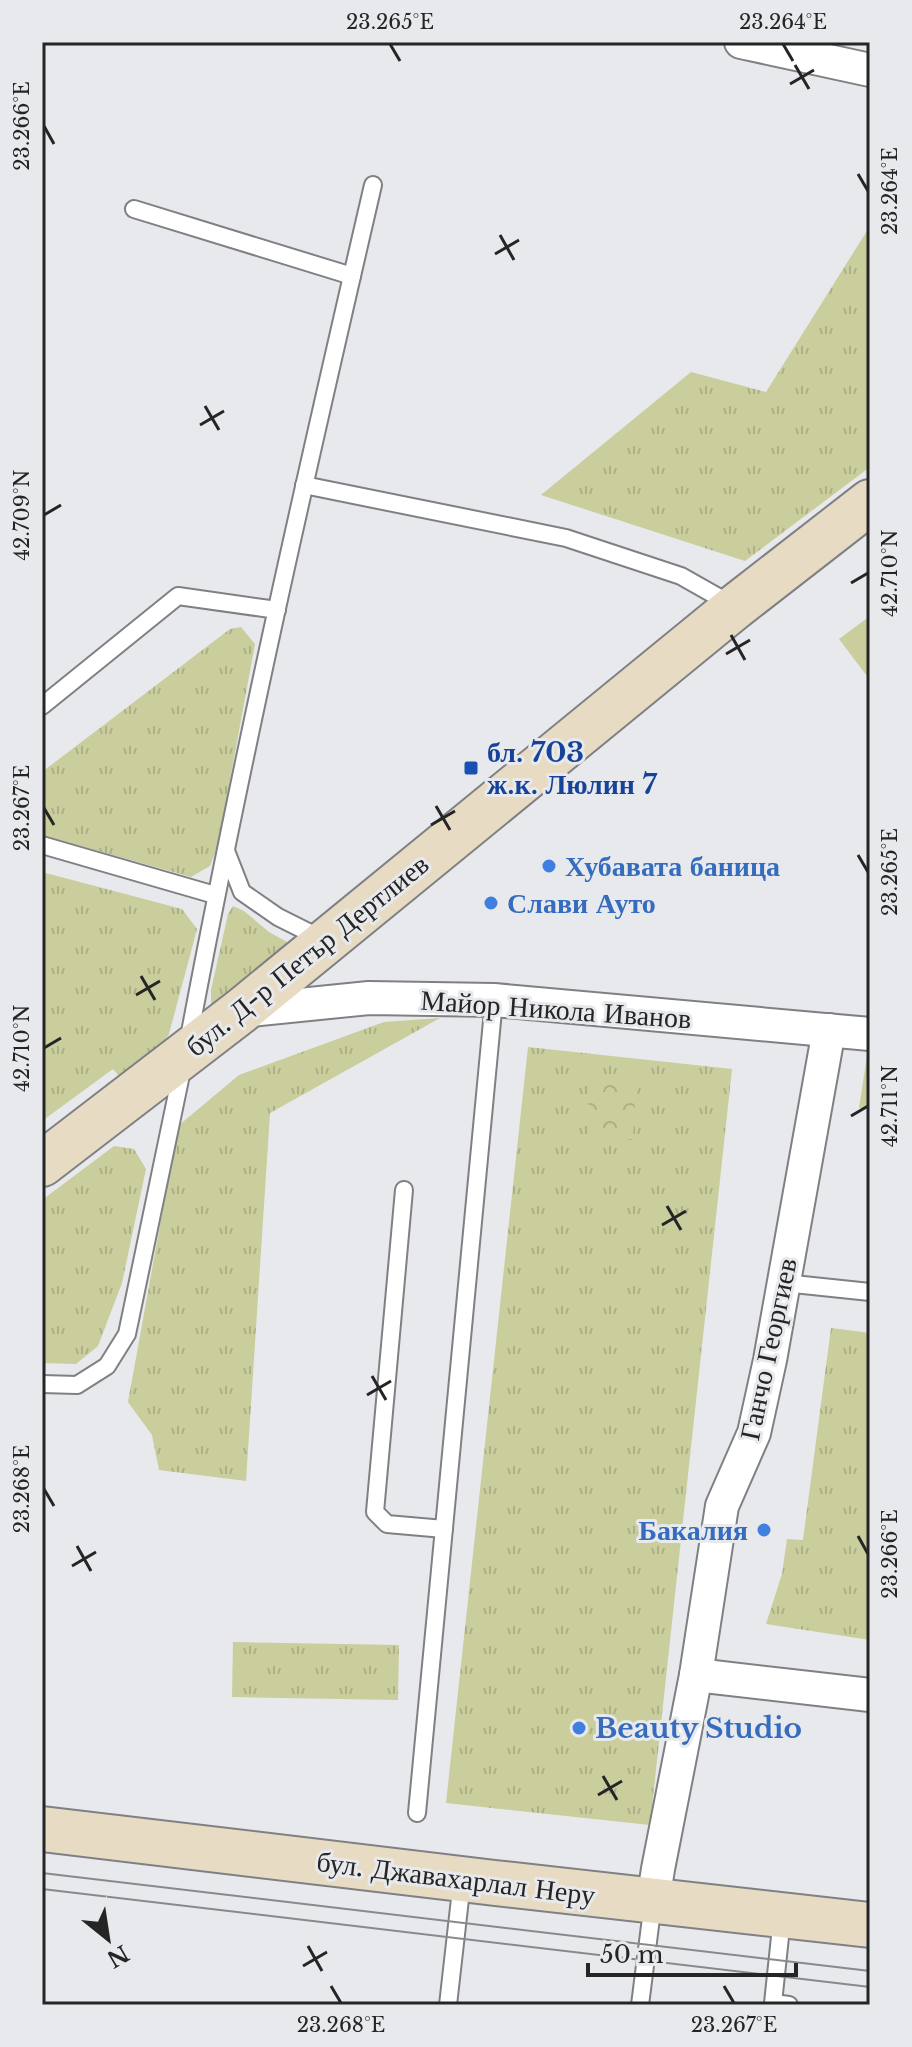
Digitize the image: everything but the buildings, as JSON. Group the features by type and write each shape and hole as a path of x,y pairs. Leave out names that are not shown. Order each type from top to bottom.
{"main road":[{"name":"бул. Д-р Петър Дертлиев","path":"42,1164 241,1011 735,607 870,502"},
{"name":"бул. Джавахарлал Неру","path":"42,1829 870,1925"}],"street":[{"path":"741,42 870,70"},
{"name":"Майор Никола Иванов","path":"241,1011 369,998 494,1000 870,1034"},
{"name":"Ганчо Георгиев","path":"653,1901 696,1675 722,1506 754,1433 829,1030"},
{"path":"696,1675 870,1695"}],"lane":[{"path":"42,1384 77,1385 107,1366 127,1334 186,1053 215,895 373,185"},
{"path":"134,209 352,276"},
{"path":"304,485 566,538 681,576 735,607"},
{"path":"42,706 178,596 277,610"},
{"path":"42,845 215,895"},
{"path":"225,850 242,892 278,917 326,941"},
{"path":"417,1813 494,1000"},
{"path":"404,1190 375,1512 387,1524 444,1529"},
{"path":"784,1283 870,1292"},
{"path":"448,2005 462,1880"},
{"path":"640,2005 653,1901"},
{"path":"783,1916 773,2003 789,2005"}],"green space":[{"path":"870,226 870,467 745,561 541,495 691,372 766,392"},
{"path":"866,619 870,625 870,680 839,639"},
{"path":"241,627 255,644 218,845 210,866 191,877 42,835 42,772 230,629"},
{"path":"42,872 182,909 197,929 169,1034 154,1058 124,1082 113,1069 42,1121"},
{"path":"233,906 296,947 217,1012 211,1005 211,990 228,914"},
{"path":"440,1018 270,1113 246,1481 159,1470 152,1435 128,1402 178,1126 239,1075 384,1022"},
{"path":"528,1047 732,1069 650,1825 446,1803"},
{"path":"867,1056 870,1056 870,1109 859,1108"},
{"path":"590,1077 636,1080 633,1140 587,1137"},
{"path":"114,1146 134,1149 146,1169 122,1283 98,1346 76,1364 42,1363 42,1200"},
{"path":"831,1328 870,1333 870,1640 766,1624 782,1574 787,1539 803,1540"},
{"path":"233,1642 399,1645 398,1700 232,1697"}],"tram line":[{"path":"42,1873 870,1971"},
{"path":"42,1889 870,1987"}],"place":[{"name":"бл. 703 ж.к. Люлин 7","path":"471,768"},
{"name":"Хубавата баница","path":"549,866"},
{"name":"Слави Ауто","path":"491,903"},
{"name":"Бакалия","path":"764,1530"},
{"name":"Beauty Studio","path":"579,1728"}]}
